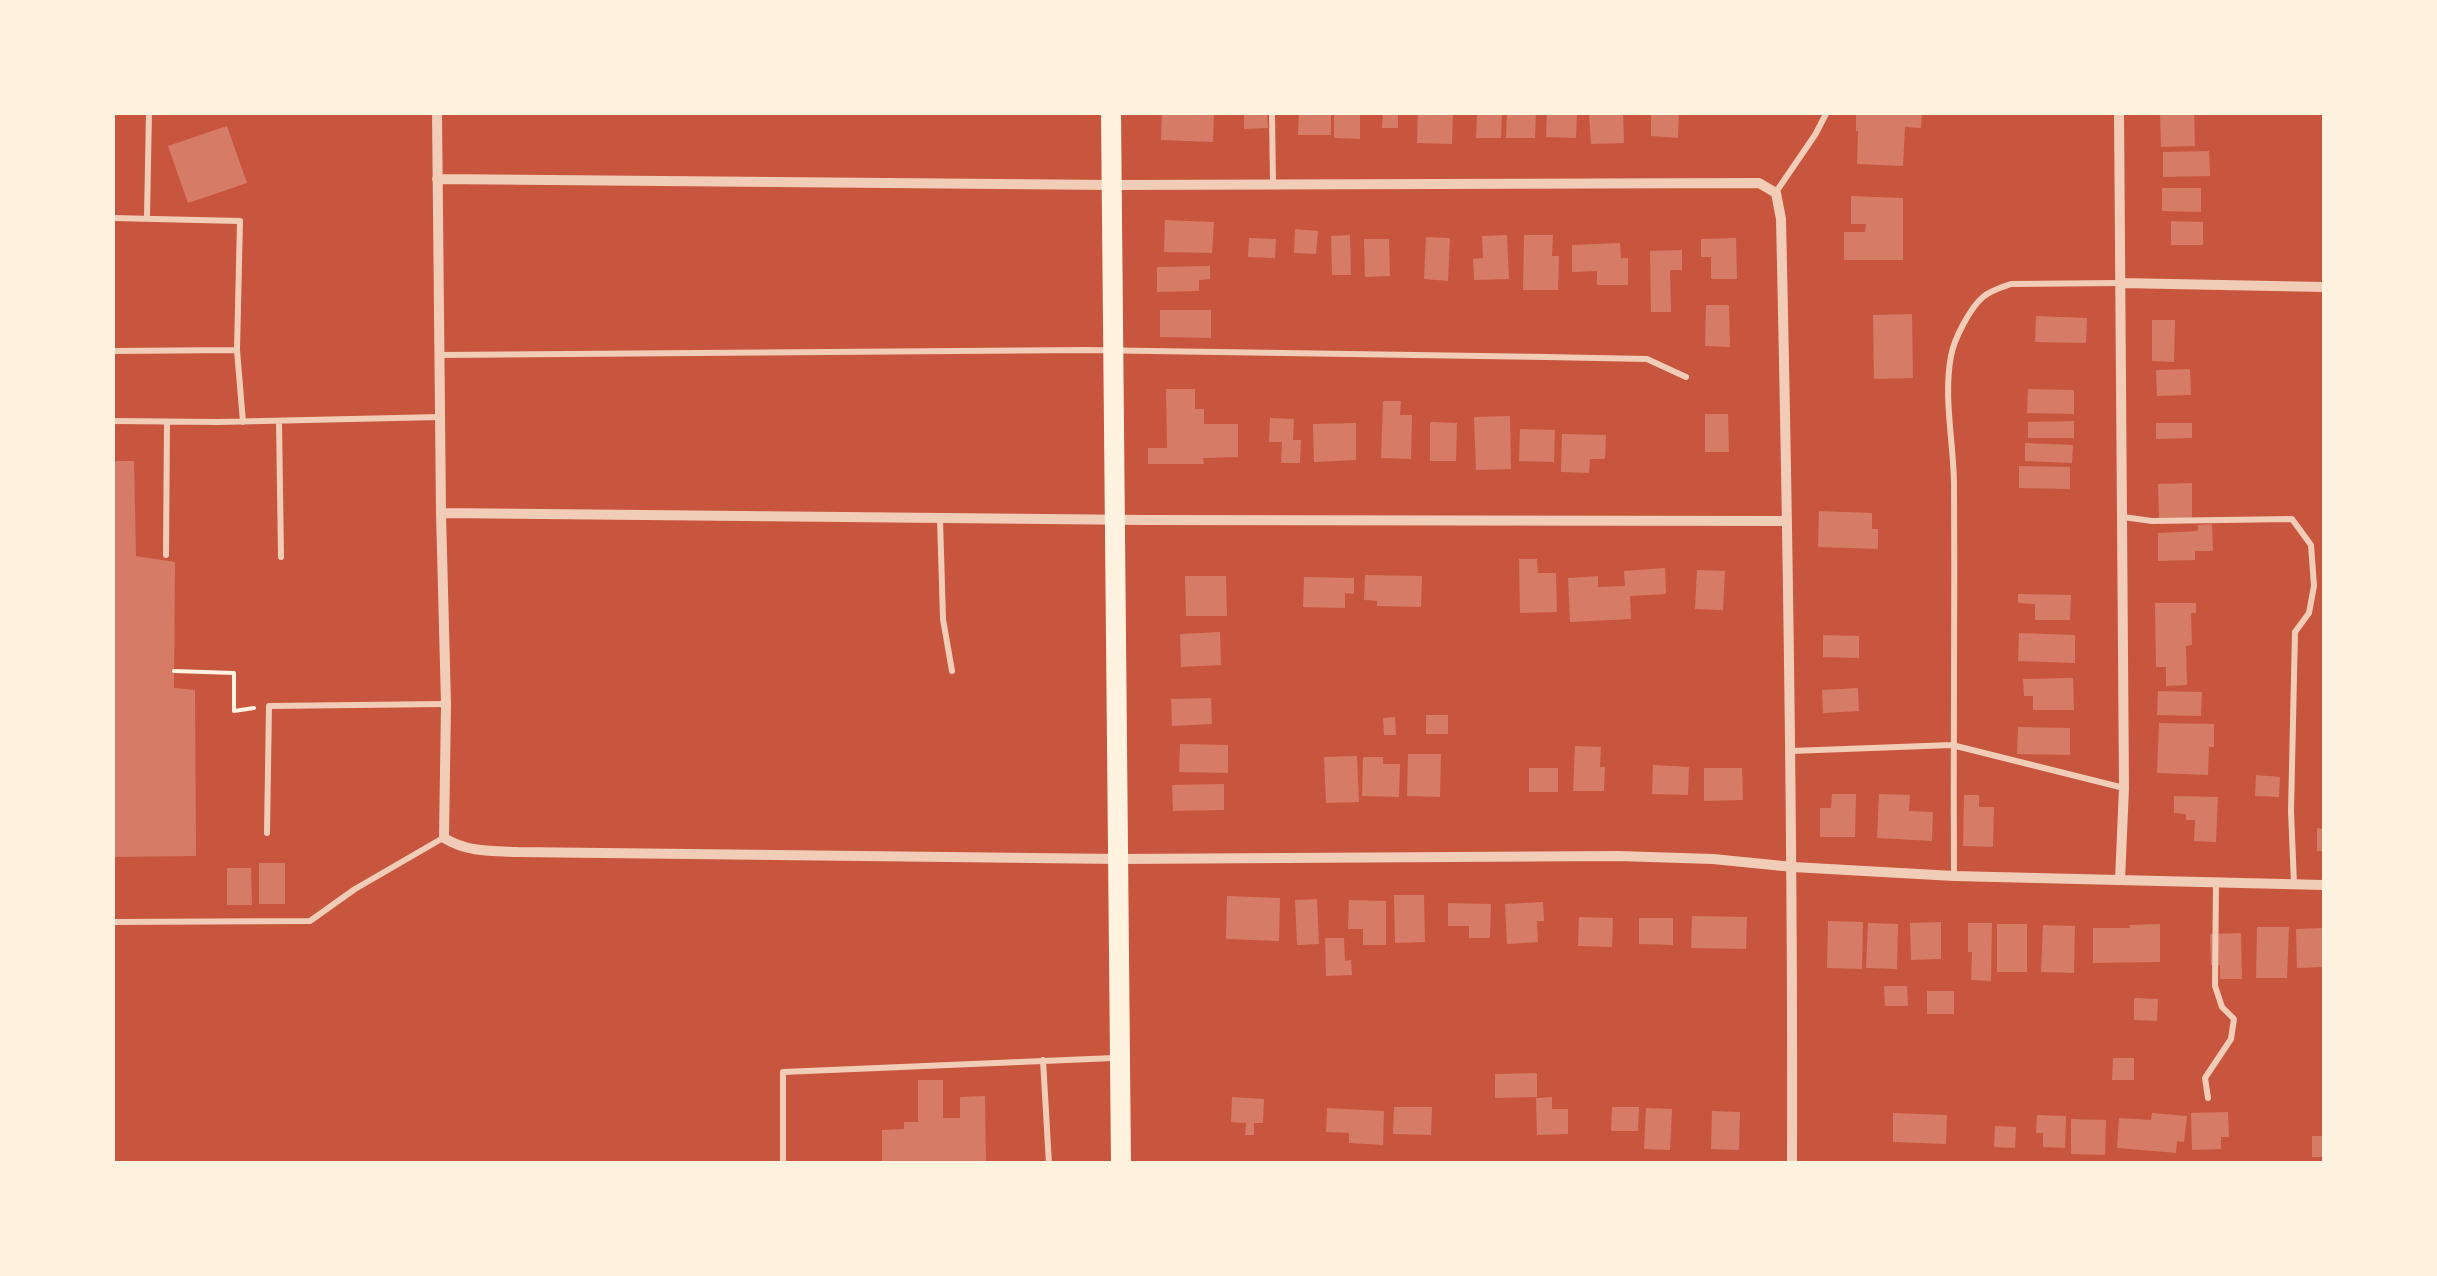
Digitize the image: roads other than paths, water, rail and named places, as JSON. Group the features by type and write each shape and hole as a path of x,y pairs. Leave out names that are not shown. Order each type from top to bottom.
{"main road":[{"path":"1112,112 1121,1164"}],"street":[{"path":"436,112 446,704 444,838 466,849 1119,859 1618,856 1954,876 2324,884"},
{"path":"2119,112 2124,788 2120,880"},
{"path":"437,180 1759,184 1776,193 1781,219 1793,867 1792,1164"},
{"path":"2120,283 2324,288"},
{"path":"441,512 1787,522"}],"lane":[{"path":"147,217 149,112"},
{"path":"1272,112 1273,184"},
{"path":"1776,193 1827,112"},
{"path":"112,218 240,221 237,350 243,422"},
{"path":"1954,876 1954,482 1950,358 1958,334 1982,297 2011,284 2120,283"},
{"path":"112,351 237,350"},
{"path":"439,355 1114,350 1646,359 1686,378"},
{"path":"112,421 440,418"},
{"path":"279,421 281,558"},
{"path":"166,555 167,422"},
{"path":"2123,517 2152,522 2292,519 2311,545 2314,586 2309,612 2295,632 2291,810 2294,884"},
{"path":"940,518 943,619 952,672"},
{"path":"267,833 269,706 446,704"},
{"path":"1791,751 1952,745 2124,788"},
{"path":"112,922 310,921 444,838"},
{"path":"2208,1098 2206,1078 2231,1039 2234,1020 2222,1007 2214,986 2216,882"},
{"path":"783,1164 783,1072 1120,1058"},
{"path":"1043,1060 1049,1164"}]}
